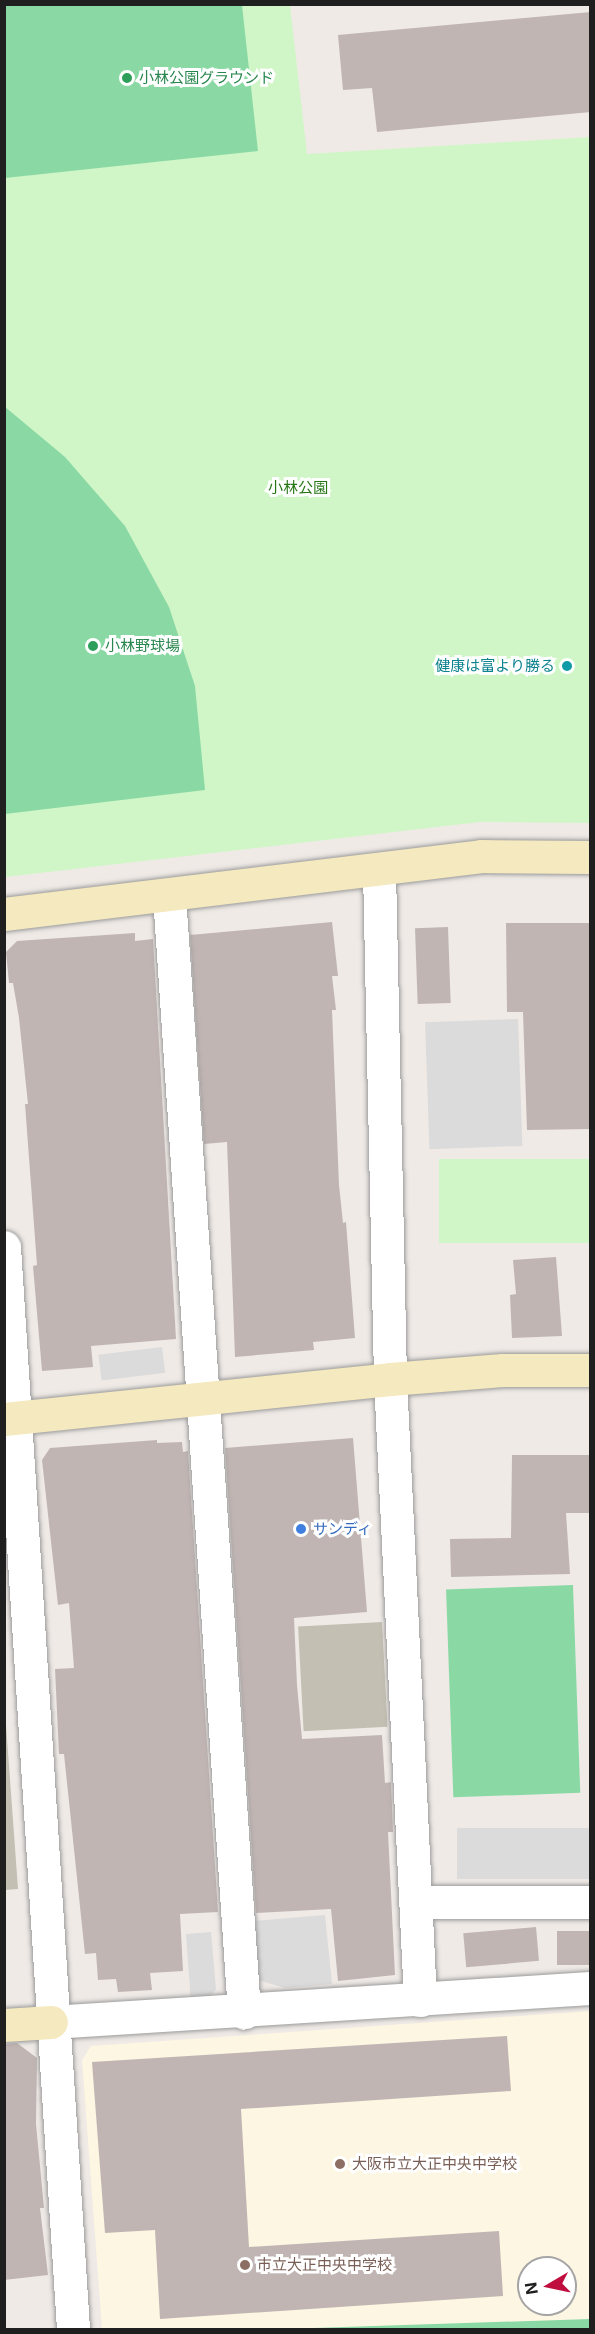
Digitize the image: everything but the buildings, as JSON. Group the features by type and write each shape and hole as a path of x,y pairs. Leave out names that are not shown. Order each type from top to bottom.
{"street":[{"path":"4,914 481,856 591,857"},
{"path":"378,870 390,1379 420,2000"},
{"path":"169,895 244,2012"},
{"path":"4,1247 10,1418 73,2330"},
{"path":"10,1418 390,1379 503,1370 591,1370"},
{"path":"415,1902 591,1902"},
{"path":"4,2025 244,2012 591,1988"}],"shaded area":[{"path":"518,1019 522,1146 429,1149 425,1022"},
{"path":"162,1347 165,1373 102,1381 98,1355"},
{"path":"382,1622 387,1727 304,1731 298,1626"},
{"path":"5,1711 18,1889 4,1890"},
{"path":"457,1828 590,1828 590,1879 457,1879"},
{"path":"325,1915 332,1984 285,1988 258,1980 253,1921"},
{"path":"211,1932 216,1989 206,2002 191,2003 186,1934"},
{"name":"大阪市立大正中央中学校","path":"590,2011 590,2329 102,2329 82,2060 91,2046"}],"green space":[{"name":"小林公園","path":"4,5 290,5 307,154 590,137 590,823 480,822 5,877"},
{"name":"小林公園グラウンド","path":"4,5 242,5 258,151 5,178"},
{"name":"小林野球場","path":"4,406 65,457 125,526 169,607 195,686 205,790 5,814"},
{"path":"439,1159 590,1159 590,1243 439,1243"},
{"path":"573,1585 580,1793 453,1797 446,1589"},
{"path":"590,2319 590,2330 283,2329"}],"place":[{"name":"小林公園グラウンド","path":"127,78"},
{"name":"小林野球場","path":"93,646"},
{"name":"健康は富より勝る","path":"567,666"},
{"name":"サンディ","path":"301,1529"},
{"name":"大阪市立大正中央中学校","path":"340,2164"},
{"name":"市立大正中央中学校","path":"245,2265"}]}
